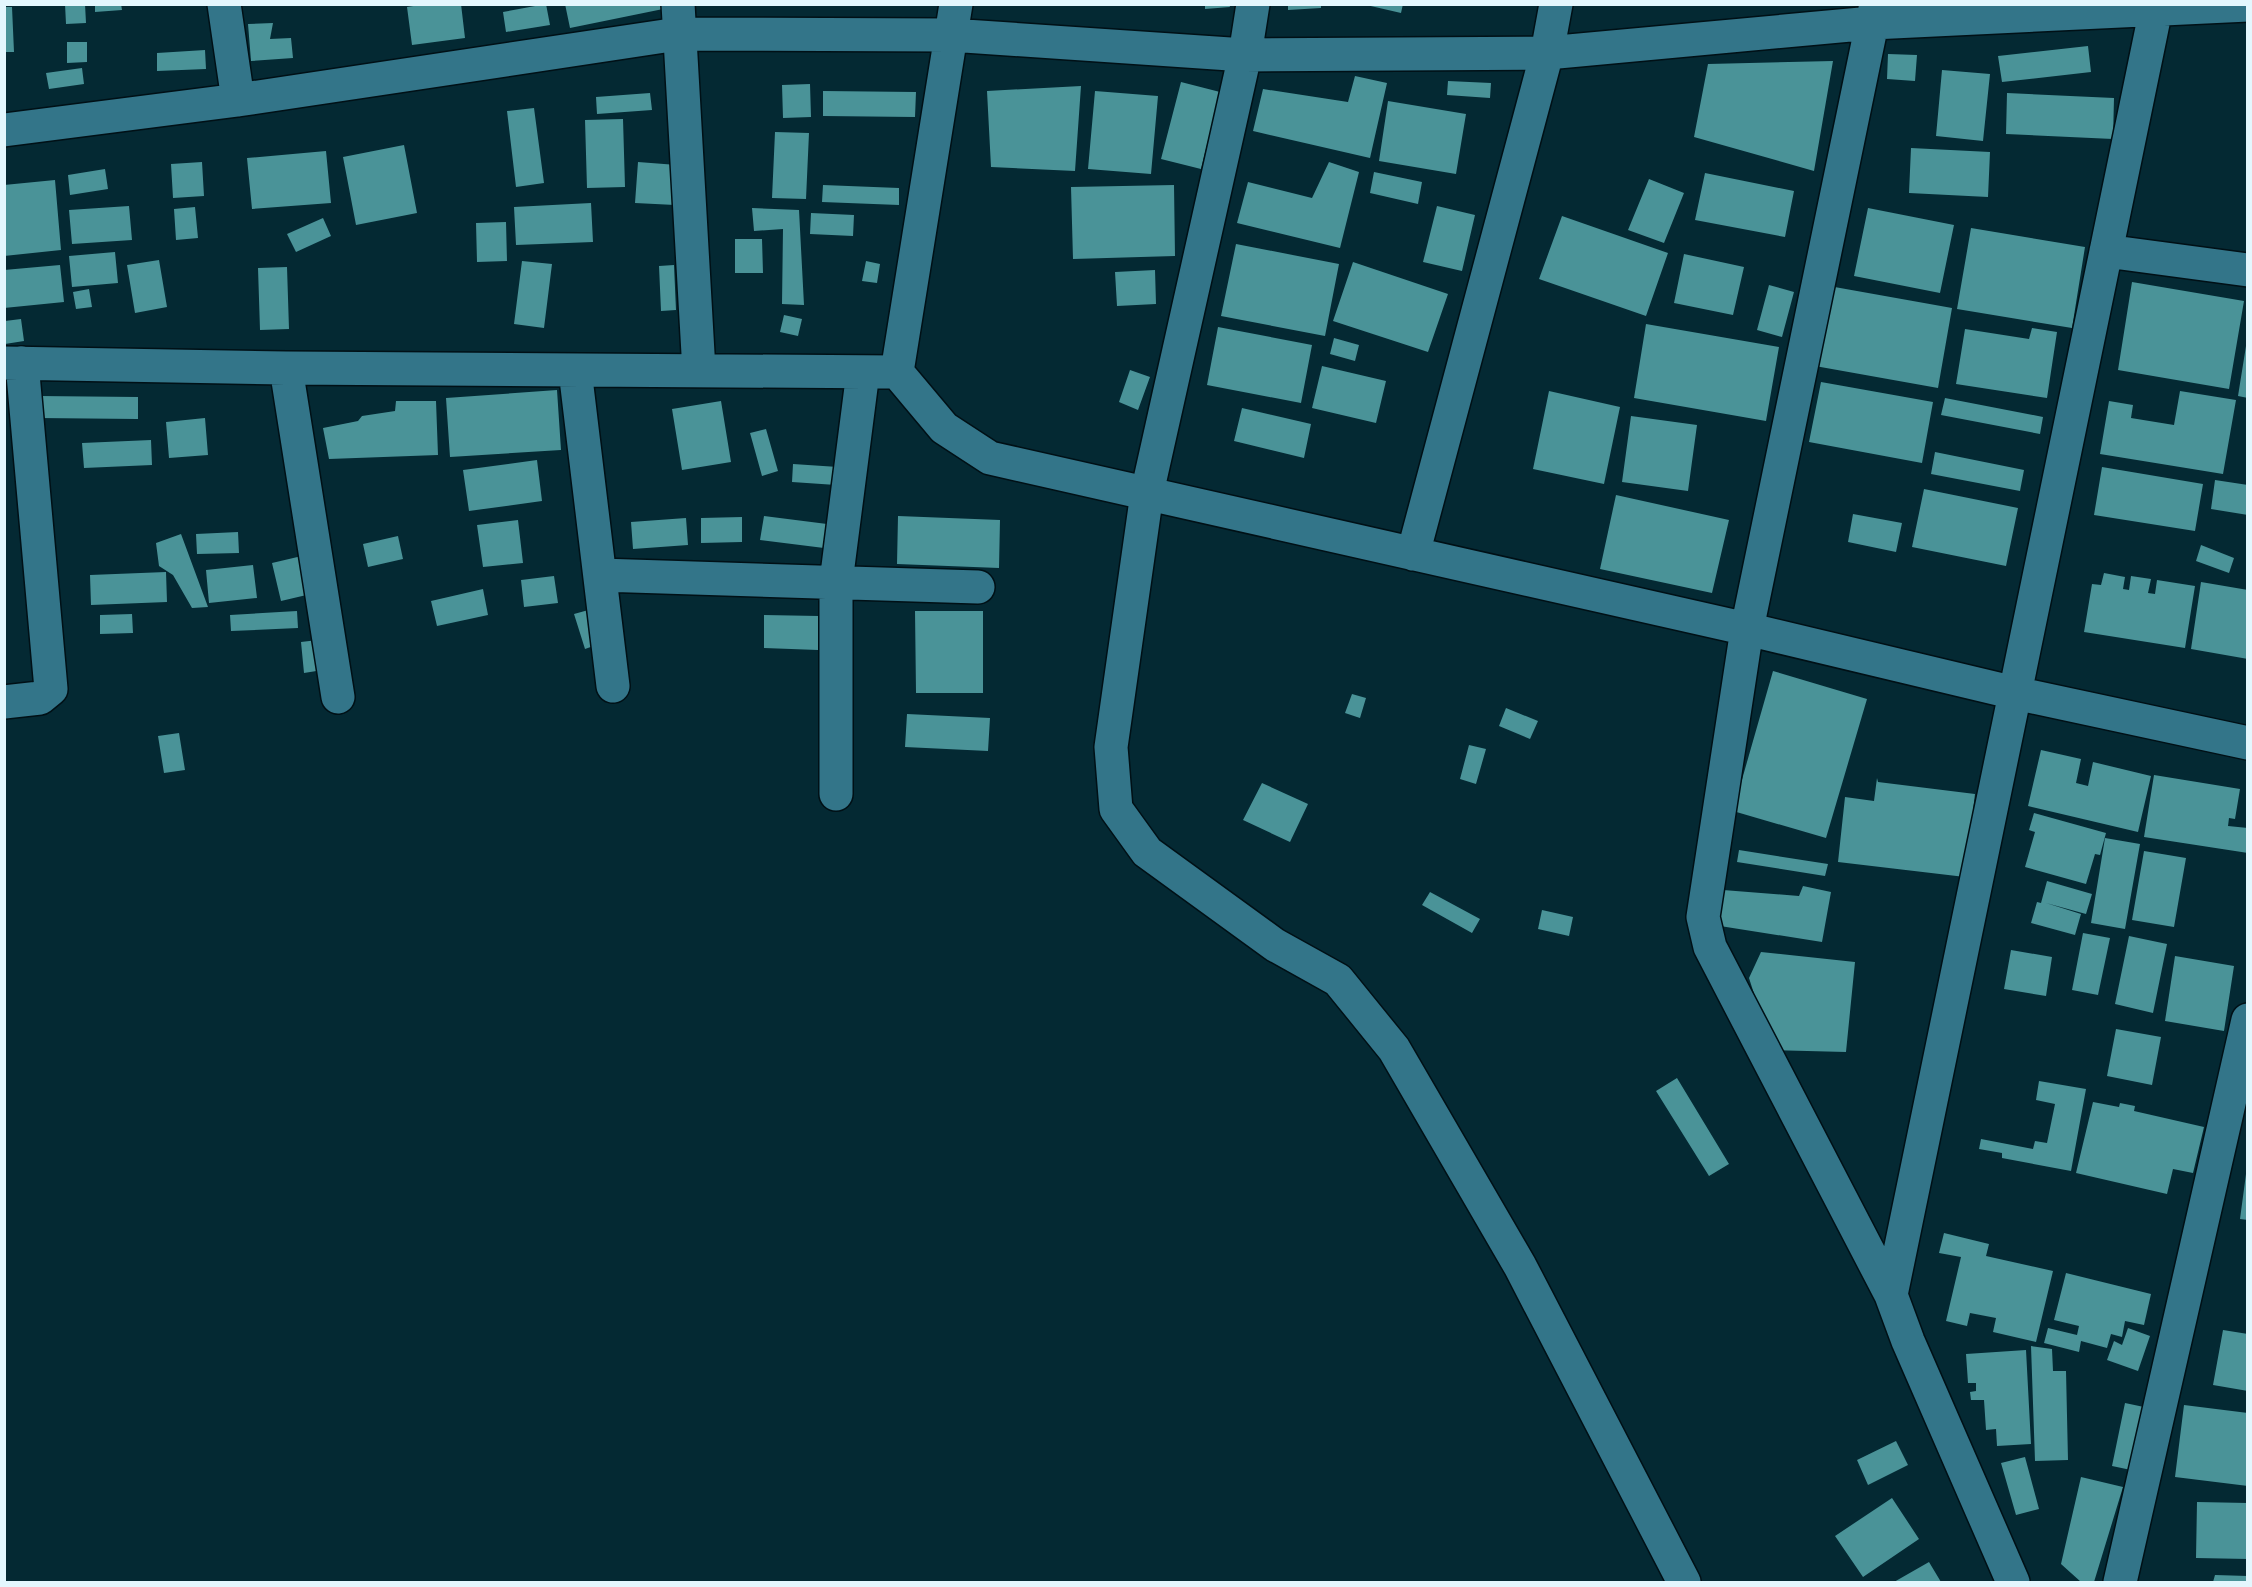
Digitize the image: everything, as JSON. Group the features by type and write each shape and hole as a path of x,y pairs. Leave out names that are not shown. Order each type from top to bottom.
{"street":[{"path":"224,4 238,100"},
{"path":"1253,4 1245,55 1147,493 1111,747 1116,809 1146,852 1275,945 1338,980 1394,1048 1520,1266 1684,1582"},
{"path":"1413,554 1547,53 1556,4"},
{"path":"4,130 238,100 678,19 953,20 1245,55 1547,53 1874,14 2247,5"},
{"path":"1891,1295 2157,7"},
{"path":"1874,14 1747,629 1702,917 1710,947 1891,1295 1908,1341 2013,1582"},
{"path":"678,19 699,371"},
{"path":"953,20 897,372 944,428 990,458 1747,629 2015,693 2247,742"},
{"path":"2106,251 2247,270"},
{"path":"4,702 40,698 51,689 13,363 286,368 897,372"},
{"path":"286,368 338,697"},
{"path":"575,370 613,686"},
{"path":"836,794 836,582 863,372"},
{"path":"600,575 978,586"},
{"path":"2120,1582 2247,1020"}],"building":[{"path":"65,4 85,4 86,23 66,24"},
{"path":"95,4 121,4 122,10 95,12"},
{"path":"426,4 461,4 465,38 412,45 407,7"},
{"path":"546,4 550,25 506,32 503,12"},
{"path":"565,4 668,4 668,8 570,28"},
{"path":"1205,4 1229,4 1230,7 1205,9"},
{"path":"1288,4 1321,4 1321,8 1288,10"},
{"path":"1362,4 1403,4 1401,13"},
{"path":"4,7 12,7 14,52 4,52"},
{"path":"273,23 270,39 291,38 293,58 251,61 248,24"},
{"path":"67,42 87,42 87,62 67,63"},
{"path":"2088,46 2091,72 2002,82 1998,56"},
{"path":"205,50 206,69 157,71 157,53"},
{"path":"1888,54 1917,55 1915,81 1887,79"},
{"path":"1833,61 1814,171 1694,137 1708,64"},
{"path":"82,68 84,84 49,89 46,73"},
{"path":"1942,70 1990,74 1983,141 1936,136"},
{"path":"1355,76 1387,83 1370,158 1253,131 1263,89 1348,102"},
{"path":"1448,81 1491,83 1490,98 1447,95"},
{"path":"1181,82 1220,92 1201,169 1161,159"},
{"path":"810,84 811,117 783,118 782,85"},
{"path":"1081,86 1075,171 991,167 987,91"},
{"path":"823,91 916,92 915,117 823,116"},
{"path":"1095,91 1158,96 1151,174 1088,169"},
{"path":"650,93 652,110 597,114 596,97"},
{"path":"2007,93 2114,98 2113,139 2006,134"},
{"path":"1388,101 1466,114 1456,174 1379,161"},
{"path":"534,108 544,183 516,187 507,111"},
{"path":"623,119 625,187 587,188 585,120"},
{"path":"775,132 809,133 806,199 772,198"},
{"path":"404,145 417,213 356,225 343,157"},
{"path":"1911,148 1990,152 1988,197 1909,193"},
{"path":"326,151 331,203 252,209 247,158"},
{"path":"202,162 204,196 173,198 171,164"},
{"path":"638,162 677,165 675,205 635,203"},
{"path":"1329,162 1359,172 1340,248 1237,223 1248,182 1312,198"},
{"path":"105,169 108,189 70,195 68,175"},
{"path":"1374,172 1422,182 1418,204 1370,193"},
{"path":"1705,173 1794,191 1785,237 1695,220"},
{"path":"1649,179 1684,193 1664,243 1628,230"},
{"path":"55,180 61,250 4,256 4,185"},
{"path":"823,185 899,188 899,205 822,202"},
{"path":"1174,185 1175,256 1073,259 1071,187"},
{"path":"591,203 593,242 516,245 514,207"},
{"path":"129,206 132,240 72,244 69,210"},
{"path":"1437,206 1475,215 1462,271 1423,262"},
{"path":"195,207 198,238 176,240 174,209"},
{"path":"752,208 799,210 804,305 782,304 783,229 754,231"},
{"path":"1868,208 1954,225 1940,293 1854,276"},
{"path":"811,213 854,215 853,236 810,234"},
{"path":"1562,216 1668,253 1646,316 1539,279"},
{"path":"323,218 331,236 296,252 287,234"},
{"path":"506,222 507,261 477,262 476,223"},
{"path":"1971,228 2085,247 2072,328 1957,309"},
{"path":"735,239 762,239 763,273 735,273"},
{"path":"1236,244 1339,264 1325,336 1221,316"},
{"path":"115,252 118,283 72,287 69,256"},
{"path":"1684,254 1744,267 1733,315 1674,303"},
{"path":"159,260 167,307 135,313 127,265"},
{"path":"522,261 552,264 544,328 514,324"},
{"path":"866,261 880,264 877,283 862,281"},
{"path":"1353,262 1448,294 1428,352 1333,321"},
{"path":"60,265 64,302 4,308 4,270"},
{"path":"674,265 676,310 661,311 659,266"},
{"path":"287,267 289,329 260,330 258,268"},
{"path":"1155,270 1156,304 1117,306 1115,272"},
{"path":"2132,282 2244,301 2229,389 2118,370"},
{"path":"1769,285 1794,292 1782,337 1757,330"},
{"path":"1829,286 1952,308 1938,388 1815,366"},
{"path":"89,289 92,307 76,309 73,292"},
{"path":"784,315 802,319 798,336 780,332"},
{"path":"21,319 24,341 5,344 5,321"},
{"path":"1646,324 1779,347 1766,421 1634,398"},
{"path":"1218,327 1312,345 1301,403 1207,385"},
{"path":"2032,328 2057,332 2047,398 1956,384 1965,329 2029,339"},
{"path":"1334,338 1359,345 1355,361 1330,354"},
{"path":"2246,346 2248,346 2248,398 2238,396"},
{"path":"1322,366 1386,381 1376,423 1312,408"},
{"path":"1130,370 1150,377 1138,410 1119,402"},
{"path":"1821,382 1933,402 1922,463 1809,442"},
{"path":"557,390 561,450 450,457 446,398"},
{"path":"1549,391 1620,407 1604,484 1533,469"},
{"path":"2180,391 2236,400 2223,474 2100,454 2109,401 2133,405 2131,418 2174,425"},
{"path":"38,396 138,397 138,419 38,418"},
{"path":"1945,398 2043,417 2040,434 1941,415"},
{"path":"396,401 436,401 438,455 329,459 323,428 358,421 362,416 395,411"},
{"path":"721,401 731,462 682,470 672,409"},
{"path":"1242,408 1311,424 1304,458 1234,441"},
{"path":"1631,416 1697,425 1688,491 1622,482"},
{"path":"205,418 208,455 169,458 166,422"},
{"path":"766,429 778,471 762,476 750,433"},
{"path":"151,440 152,465 84,468 82,443"},
{"path":"1935,452 2024,470 2020,491 1931,474"},
{"path":"537,460 542,501 469,511 463,470"},
{"path":"793,464 838,467 836,485 792,482"},
{"path":"2102,467 2203,484 2195,531 2094,515"},
{"path":"2215,480 2248,485 2248,515 2211,509"},
{"path":"1924,489 2018,508 2006,566 1912,547"},
{"path":"1616,495 1729,520 1712,593 1600,569"},
{"path":"1853,514 1902,523 1896,552 1848,542"},
{"path":"764,516 827,524 824,548 760,540"},
{"path":"898,516 1000,520 999,568 897,564"},
{"path":"742,517 742,542 701,543 701,518"},
{"path":"686,518 688,545 633,549 631,522"},
{"path":"518,520 523,563 483,567 477,525"},
{"path":"238,532 239,553 197,554 196,534"},
{"path":"181,534 208,607 192,608 173,575 159,566 156,543"},
{"path":"398,536 403,559 368,567 363,544"},
{"path":"2201,545 2234,558 2229,573 2196,561"},
{"path":"306,555 315,593 281,601 272,563"},
{"path":"253,565 257,598 209,603 206,570"},
{"path":"166,572 167,602 91,605 90,575"},
{"path":"2104,573 2125,577 2123,589 2129,590 2131,576 2151,579 2148,593 2155,594 2157,580 2195,586 2185,648 2084,632 2092,584 2101,585"},
{"path":"554,576 558,603 524,607 521,580"},
{"path":"2201,582 2248,590 2248,659 2191,649"},
{"path":"483,589 488,615 437,626 431,601"},
{"path":"592,609 602,643 585,649 574,614"},
{"path":"297,611 298,628 231,631 230,615"},
{"path":"915,611 983,611 983,693 916,693"},
{"path":"132,614 133,633 100,634 100,615"},
{"path":"764,615 819,616 818,650 764,648"},
{"path":"326,639 329,669 304,673 301,642"},
{"path":"1773,671 1867,699 1826,838 1733,811"},
{"path":"1352,694 1366,698 1360,718 1345,713"},
{"path":"1506,708 1538,721 1530,739 1499,726"},
{"path":"907,714 990,718 988,751 905,747"},
{"path":"179,733 185,770 164,773 158,736"},
{"path":"1469,745 1486,749 1476,784 1460,779"},
{"path":"2041,750 2081,759 2076,783 2088,786 2093,762 2151,776 2138,832 2028,806"},
{"path":"2154,775 2240,789 2235,819 2229,818 2228,826 2248,828 2248,853 2144,837"},
{"path":"1877,778 1878,782 1975,794 1965,877 1838,862 1845,797 1874,801"},
{"path":"1262,783 1308,804 1290,842 1243,820"},
{"path":"2034,813 2106,833 2100,855 2095,854 2086,884 2025,867 2035,832 2029,830"},
{"path":"2105,838 2140,844 2125,929 2091,923"},
{"path":"1739,850 1828,864 1825,876 1737,862"},
{"path":"2144,851 2186,858 2174,927 2132,920"},
{"path":"2047,881 2092,894 2086,914 2046,903 2081,914 2075,935 2031,923 2037,902 2041,903"},
{"path":"1803,886 1831,892 1822,942 1720,926 1723,890 1799,896"},
{"path":"1430,892 1480,919 1472,933 1422,905"},
{"path":"1542,910 1573,917 1569,936 1538,929"},
{"path":"2083,933 2110,938 2098,995 2072,990"},
{"path":"2129,936 2167,944 2153,1013 2115,1004"},
{"path":"2011,950 2052,957 2046,996 2004,989"},
{"path":"1761,952 1855,962 1846,1052 1772,1050 1749,978"},
{"path":"2175,956 2234,966 2224,1031 2165,1021"},
{"path":"2116,1029 2161,1037 2152,1085 2107,1076"},
{"path":"1677,1078 1729,1164 1709,1176 1656,1091"},
{"path":"2039,1081 2086,1089 2071,1171 2002,1158 2002,1153 1979,1149 1981,1139 2033,1149 2035,1141 2047,1143 2055,1104 2036,1100"},
{"path":"2093,1102 2119,1107 2120,1103 2135,1106 2134,1111 2204,1127 2193,1173 2173,1169 2167,1194 2076,1173"},
{"path":"2246,1174 2248,1174 2248,1220 2240,1219"},
{"path":"1944,1233 1989,1244 1986,1256 2053,1271 2036,1342 1993,1332 1996,1318 1970,1313 1967,1326 1946,1321 1961,1257 1939,1253"},
{"path":"2066,1273 2151,1294 2144,1325 2125,1321 2122,1337 2111,1334 2107,1348 2081,1341 2079,1352 2044,1343 2048,1328 2077,1335 2079,1326 2054,1320"},
{"path":"2128,1328 2150,1336 2138,1371 2107,1360 2114,1341 2122,1345"},
{"path":"2223,1330 2248,1334 2248,1391 2213,1385"},
{"path":"2031,1346 2052,1349 2053,1371 2066,1371 2068,1460 2035,1461"},
{"path":"2026,1350 2031,1444 1997,1446 1996,1429 1986,1430 1984,1400 1971,1400 1970,1392 1976,1391 1976,1383 1968,1383 1966,1354"},
{"path":"2125,1403 2144,1407 2131,1470 2112,1466"},
{"path":"2184,1405 2248,1413 2248,1486 2175,1477"},
{"path":"1896,1441 1908,1465 1868,1485 1857,1460"},
{"path":"2025,1457 2039,1509 2016,1515 2001,1463"},
{"path":"2081,1477 2123,1487 2094,1582 2081,1582 2061,1564"},
{"path":"1892,1498 1919,1539 1863,1577 1835,1536"},
{"path":"2197,1502 2248,1503 2248,1559 2196,1558"},
{"path":"1929,1562 1941,1582 1894,1582"},
{"path":"2215,1575 2248,1576 2248,1582 2213,1582"}]}
